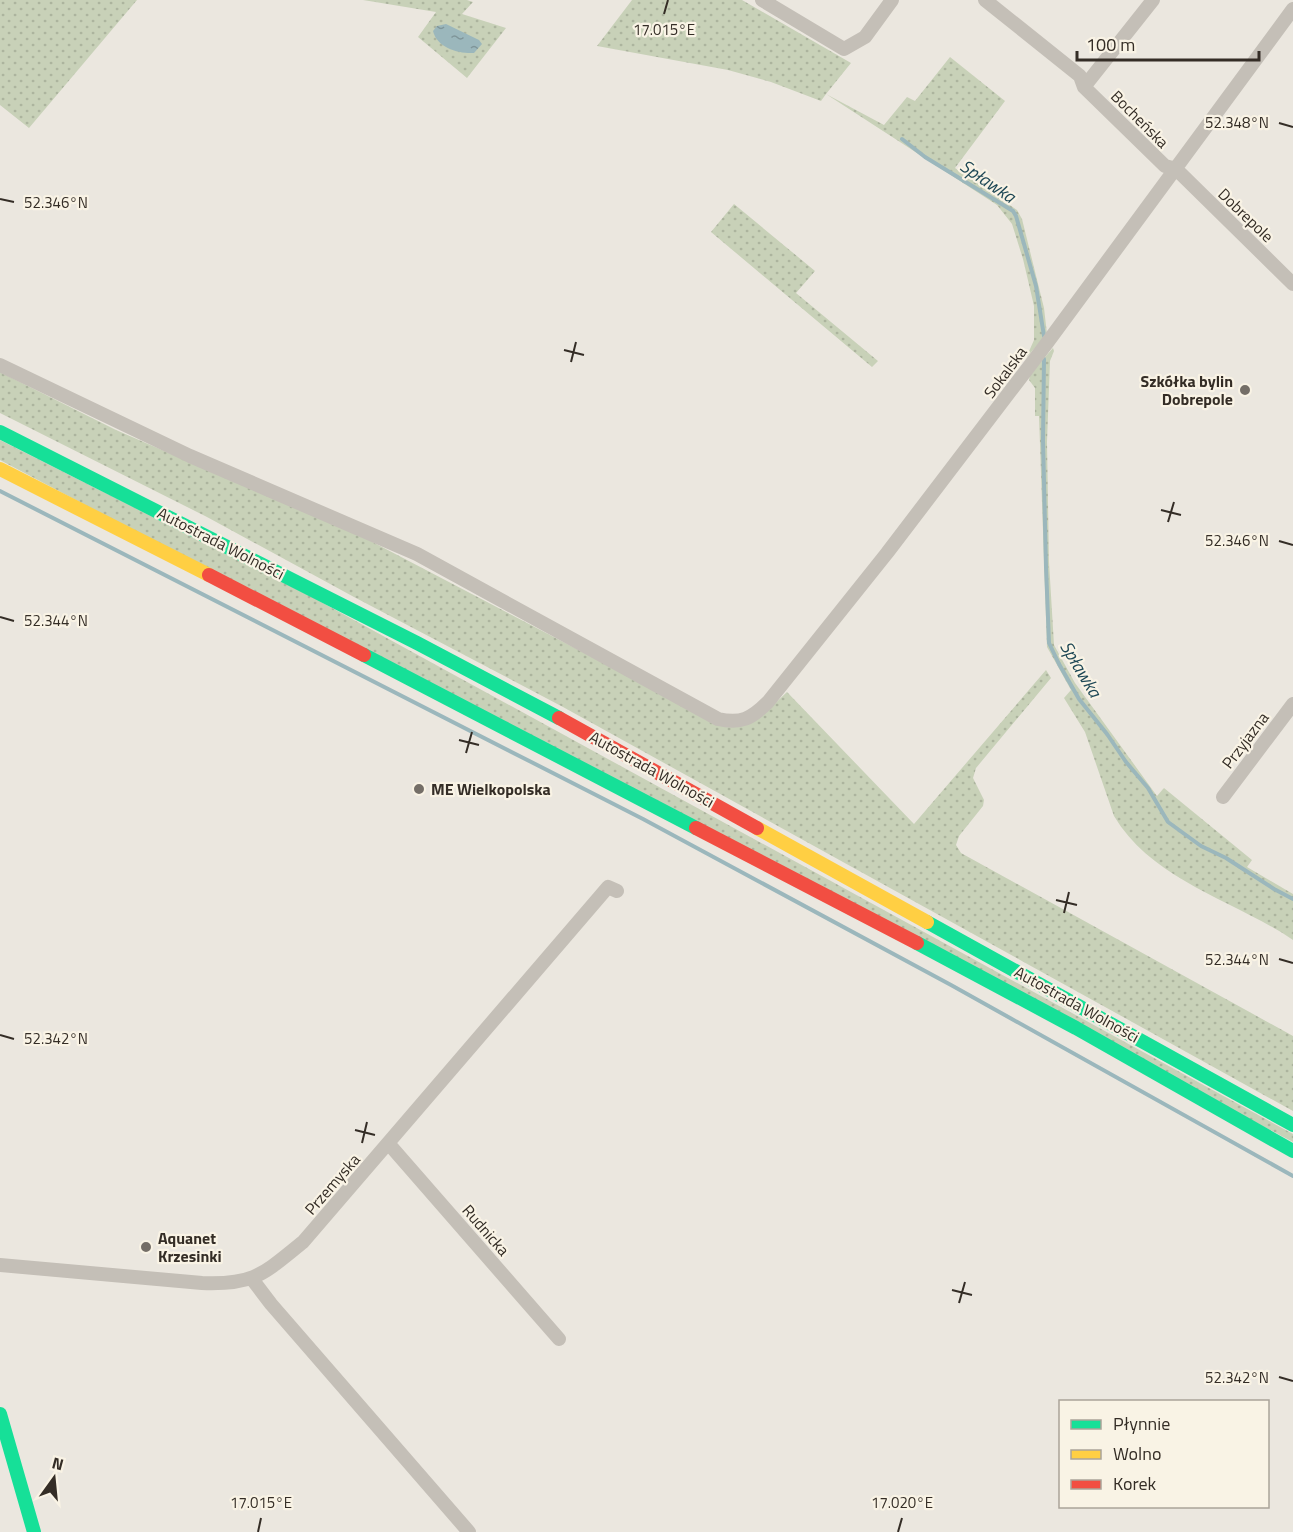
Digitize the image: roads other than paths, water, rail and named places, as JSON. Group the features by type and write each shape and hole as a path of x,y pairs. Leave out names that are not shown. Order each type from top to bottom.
{"main road":[{"name":"Autostrada Wolności","path":"0,432 397,632 529,702 1293,1125"},
{"name":"Autostrada Wolności","path":"0,469 314,629 915,942 1076,1028 1293,1151"},
{"path":"0,475 53,495"},
{"path":"0,1414 34,1532"}],"street":[{"path":"762,0 844,49 865,36 892,0"},
{"name":"Bocheńska","path":"984,0 1080,76 1084,87 1165,166 1176,169"},
{"path":"1084,87 1152,0"},
{"name":"Sokalska","path":"0,365 190,456 417,554 718,719 731,722 743,720 756,714 778,691 943,481 1293,9"},
{"name":"Dobrepole","path":"1176,169 1293,284"},
{"name":"Przyjazna","path":"1223,797 1293,704"},
{"name":"Przemyska","path":"0,1265 229,1284 263,1274 303,1242 608,887 617,891"},
{"name":"Rudnicka","path":"388,1143 559,1339"},
{"path":"252,1278 469,1532"}],"water":[{"path":"446,24 479,40 482,44 474,53 449,49 439,42 433,31 437,26"}],"waterway":[{"name":"Spławka","path":"902,139 925,157 1013,211 1036,286 1044,336"},
{"name":"Spławka","path":"1044,359 1043,440 1049,643 1079,699 1148,788 1168,822 1201,846 1226,858 1293,899"},
{"path":"0,491 643,819 951,985 1293,1176"}],"place":[{"name":"Szkółka bylin Dobrepole","path":"1245,390"},
{"name":"ME Wielkopolska","path":"419,789"},
{"name":"Aquanet Krzesinki","path":"146,1247"}]}
